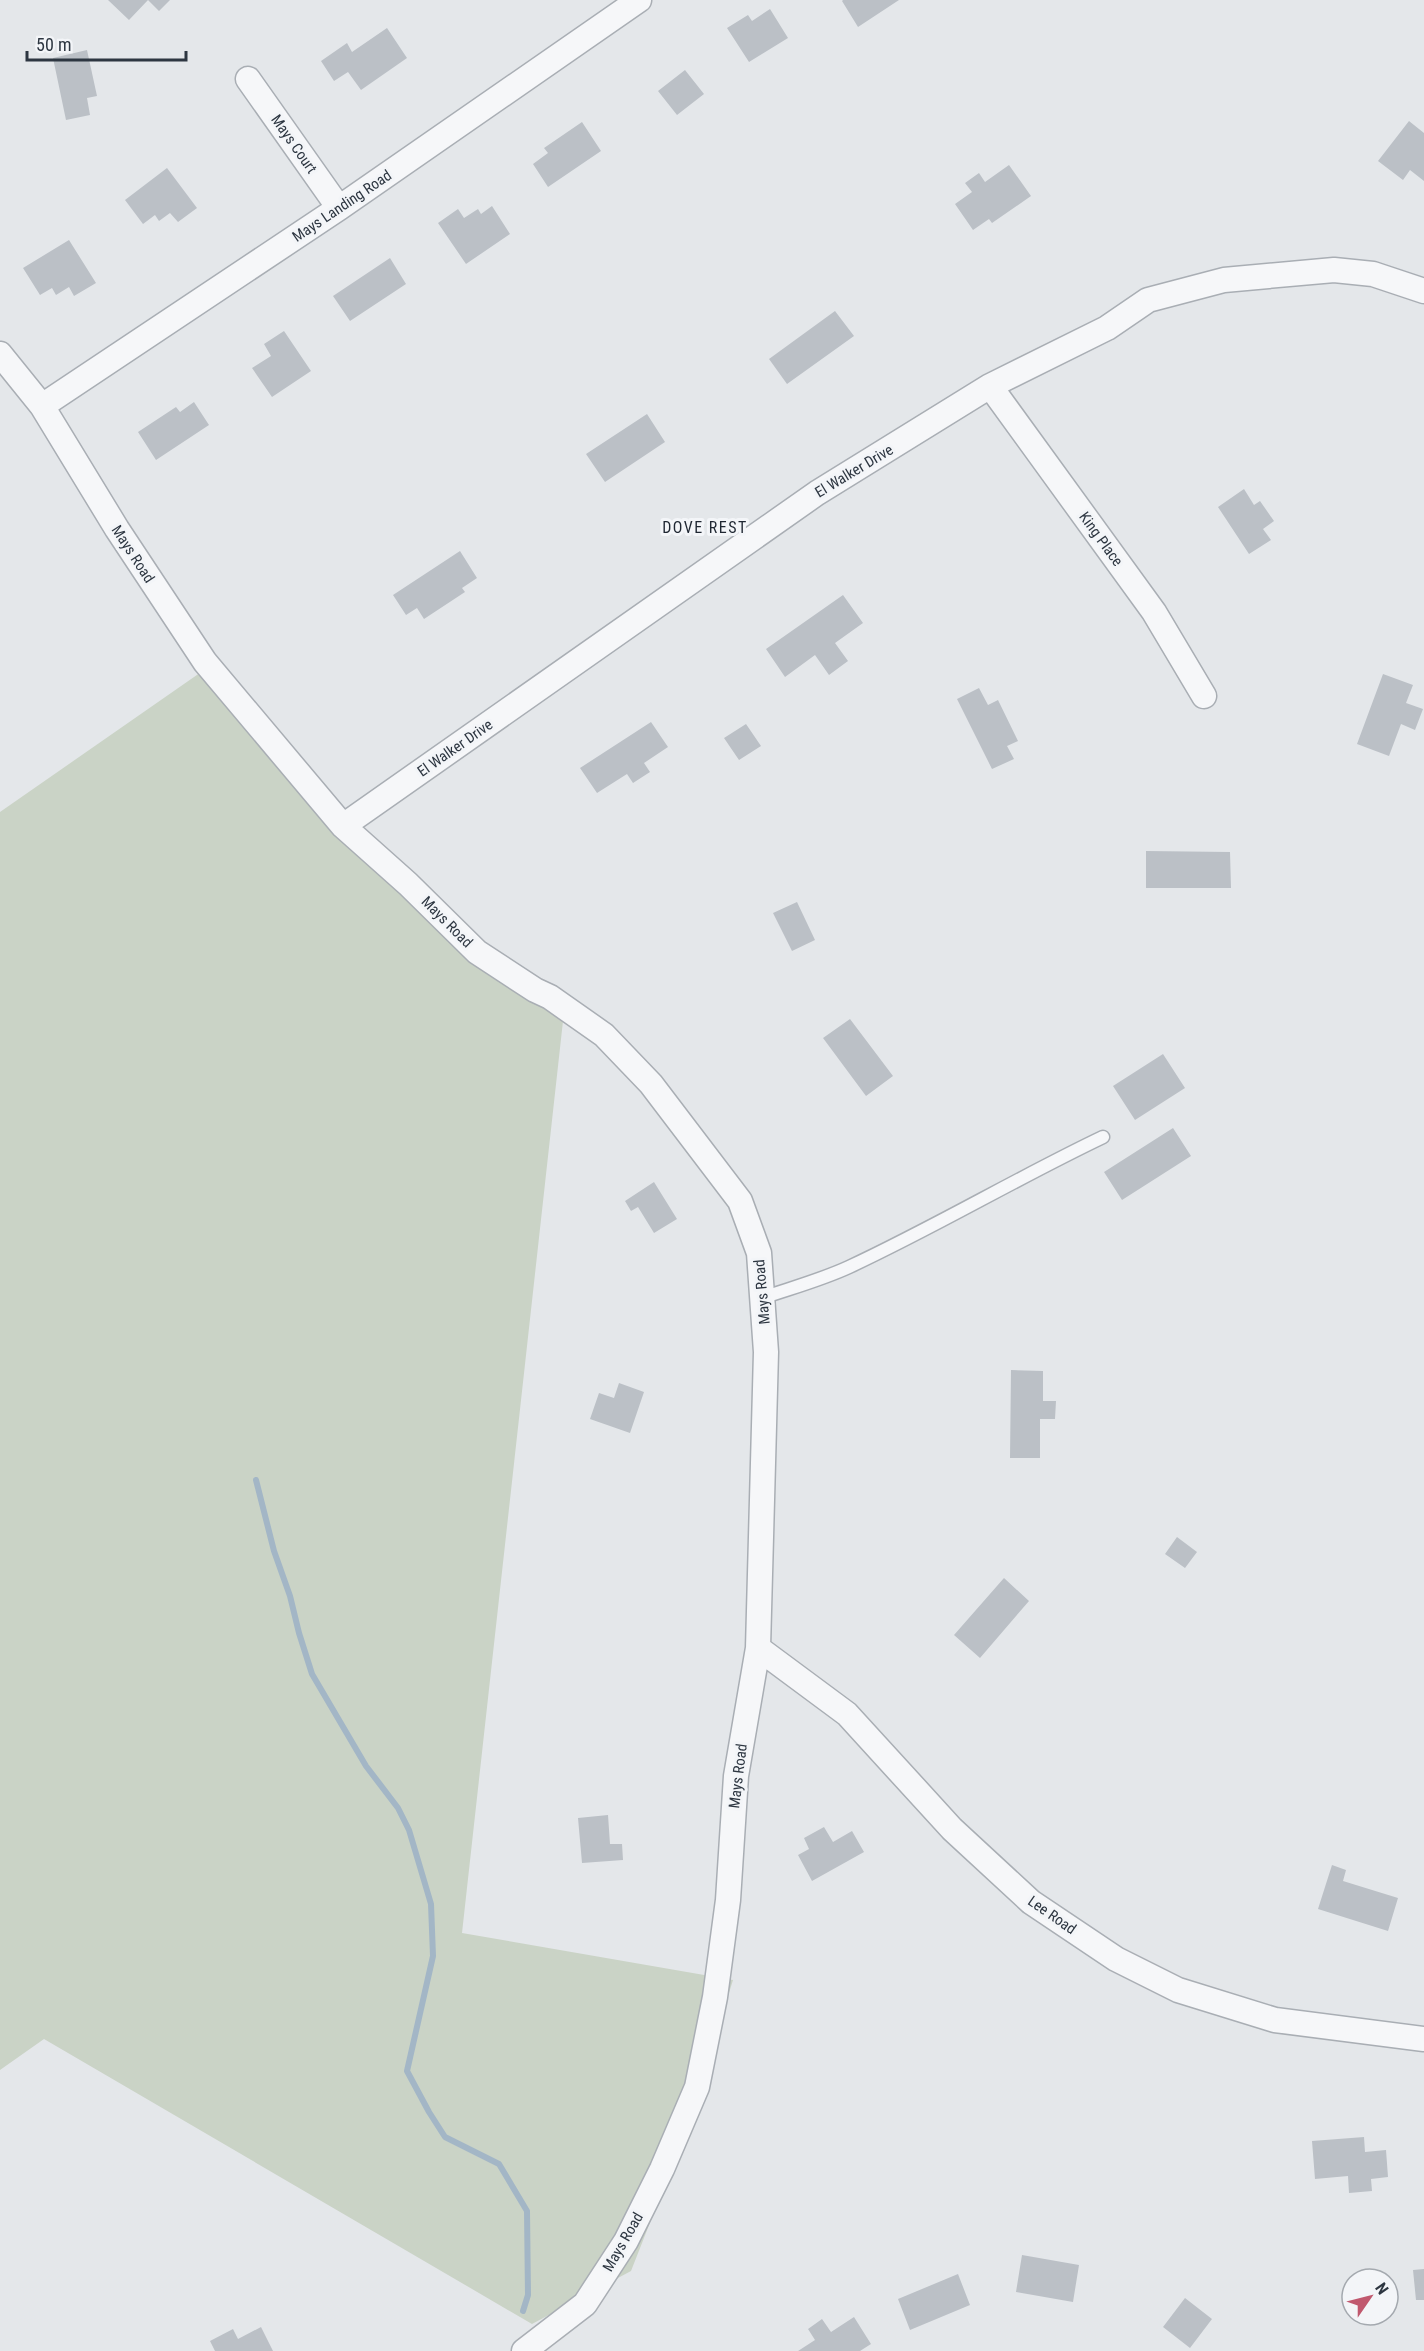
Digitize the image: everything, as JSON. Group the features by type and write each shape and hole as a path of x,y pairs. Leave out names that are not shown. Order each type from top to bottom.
{"street":[{"name":"Mays Landing Road","path":"42,406 339,208 639,0"},
{"name":"Mays Court","path":"248,79 339,208"},
{"name":"El Walker Drive","path":"343,826 817,493 990,387 1107,328 1148,300 1224,280 1334,270 1373,274 1424,291"},
{"name":"Mays Road","path":"0,354 42,406 122,538 205,662 343,826 477,952 535,990 550,997 604,1035 651,1084 740,1201 759,1253 766,1352 758,1648 736,1776 728,1900 715,1997 697,2087 662,2169 626,2241 585,2304 524,2351"},
{"name":"King Place","path":"990,387 1154,612 1204,696"},
{"name":"Lee Road","path":"758,1648 847,1714 952,1829 1030,1902 1116,1959 1178,1990 1275,2020 1424,2039"}],"lane":[{"path":"762,1299 846,1268 940,1222 1036,1168 1103,1137"}],"shaded area":[{"path":"217,661 424,907 564,1012 462,1933 733,1980 686,2131 631,2271 532,2324 44,2039 0,2070 0,812"}],"building":[{"path":"108,0 148,0 129,20"},
{"path":"148,0 170,0 159,11"},
{"path":"843,0 899,0 858,27"},
{"path":"770,9 788,38 749,62 727,28 748,15 752,21"},
{"path":"387,28 407,58 361,90 348,72 334,81 321,61 347,43 352,52"},
{"path":"87,50 97,96 87,98 90,115 66,120 53,58"},
{"path":"685,70 704,94 677,115 658,91"},
{"path":"1409,121 1424,133 1424,181 1410,170 1403,180 1378,161"},
{"path":"582,122 601,151 548,187 533,164 548,153 544,148"},
{"path":"1009,165 1031,196 992,223 989,219 973,230 955,204 972,192 965,183 979,173 985,182"},
{"path":"167,168 197,208 178,222 170,213 159,221 155,215 143,224 125,200"},
{"path":"492,206 510,234 466,264 438,223 458,209 464,218 478,209 481,214"},
{"path":"69,240 96,283 74,296 69,287 56,295 52,288 40,295 23,268"},
{"path":"390,258 406,284 350,321 333,296"},
{"path":"835,311 854,336 787,384 769,359"},
{"path":"284,331 311,371 272,397 252,368 271,356 264,344"},
{"path":"194,402 209,425 156,460 138,432 176,407 180,412"},
{"path":"647,414 665,442 605,482 586,454"},
{"path":"1244,489 1254,505 1260,501 1274,521 1263,529 1271,540 1249,554 1218,507"},
{"path":"460,551 477,578 462,588 465,592 424,619 417,608 406,615 393,595"},
{"path":"843,595 863,623 835,643 848,661 829,675 815,655 785,677 766,649"},
{"path":"1383,674 1413,685 1406,703 1423,709 1415,730 1401,724 1389,756 1357,744"},
{"path":"979,688 988,705 998,700 1018,741 1007,746 1014,759 992,769 957,699"},
{"path":"651,722 668,747 644,763 650,772 633,783 627,774 597,793 580,768"},
{"path":"746,724 761,746 739,760 724,738"},
{"path":"1146,851 1230,852 1231,888 1146,888"},
{"path":"797,902 815,940 792,951 773,913"},
{"path":"850,1019 893,1076 866,1096 823,1038"},
{"path":"1163,1054 1185,1088 1135,1120 1113,1086"},
{"path":"1173,1128 1191,1156 1122,1200 1104,1172"},
{"path":"654,1182 677,1219 654,1233 638,1207 631,1211 625,1201"},
{"path":"1011,1370 1043,1371 1043,1401 1056,1401 1055,1419 1040,1419 1040,1458 1010,1458"},
{"path":"619,1383 644,1392 630,1433 590,1419 599,1393 614,1398"},
{"path":"1177,1537 1197,1552 1185,1568 1165,1554"},
{"path":"1004,1578 1029,1601 980,1658 954,1635"},
{"path":"608,1815 610,1844 622,1844 623,1860 582,1863 578,1818"},
{"path":"824,1827 833,1842 852,1831 864,1852 812,1881 798,1855 809,1849 804,1838"},
{"path":"1332,1865 1346,1870 1343,1881 1398,1898 1388,1931 1318,1909"},
{"path":"1364,2137 1365,2152 1386,2150 1388,2177 1371,2179 1372,2191 1349,2193 1348,2176 1315,2179 1312,2141"},
{"path":"1022,2255 1079,2265 1073,2302 1016,2292"},
{"path":"1424,2269 1424,2300 1416,2300 1413,2270"},
{"path":"958,2274 970,2305 910,2330 898,2299"},
{"path":"1185,2298 1212,2319 1190,2348 1163,2327"},
{"path":"854,2317 871,2344 860,2351 798,2351 815,2340 808,2329 822,2319 831,2332"},
{"path":"261,2327 273,2351 215,2351 210,2341 233,2329 238,2339"}],"waterway":[{"path":"256,1480 274,1551 290,1596 312,1674 366,1766 398,1808 409,1830 431,1904 433,1956 407,2071 445,2137 499,2164 527,2211 528,2295 523,2311"}],"district":[{"name":"DOVE REST","path":"705,527"}]}
